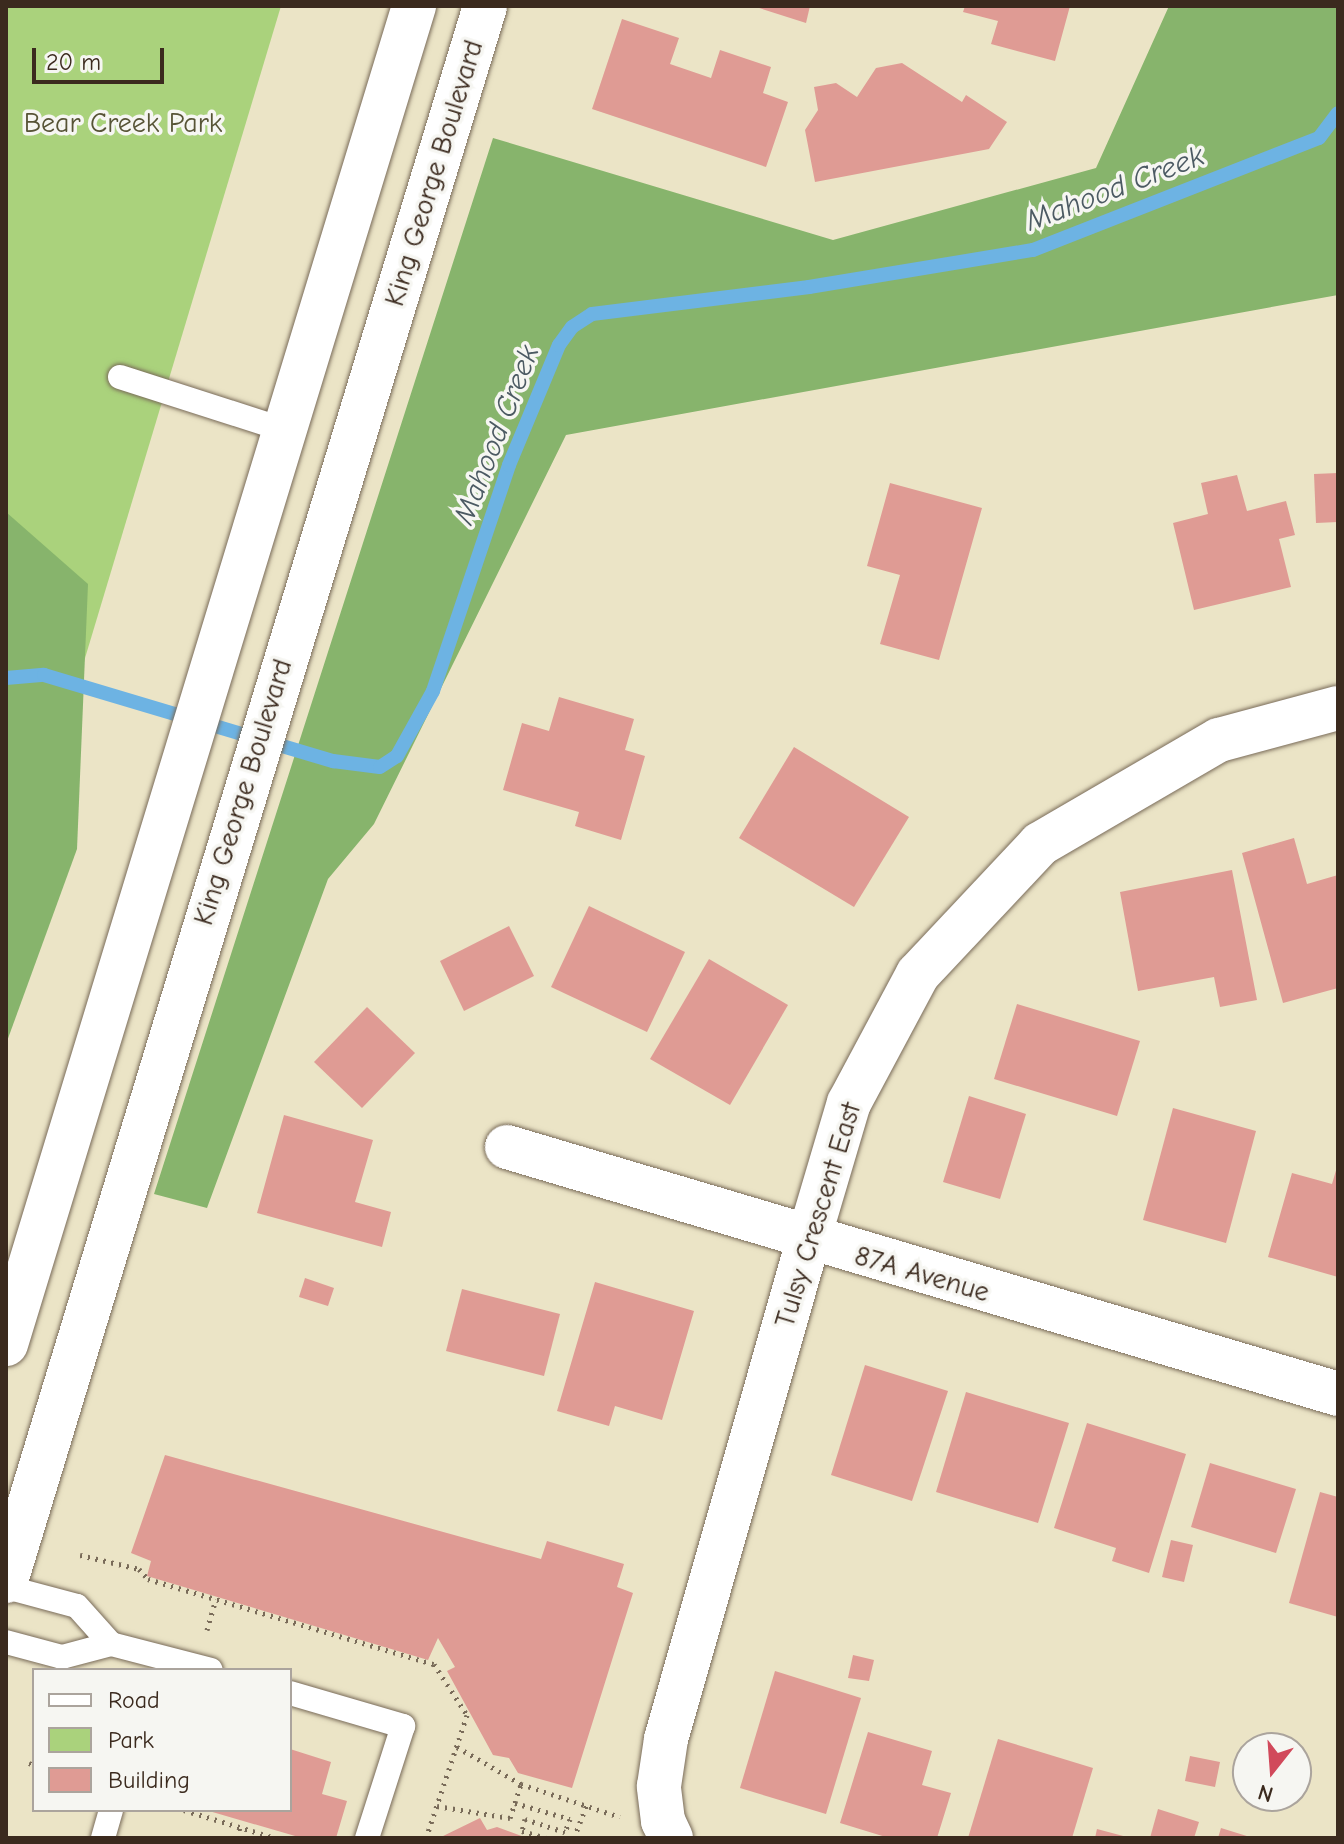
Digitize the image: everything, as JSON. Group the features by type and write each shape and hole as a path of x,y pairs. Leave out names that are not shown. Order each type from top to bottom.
{"main road":[{"path":"6,1344 288,431 414,6"},
{"name":"King George Boulevard","path":"6,1584 226,847 485,6"},
{"name":"Tulsy Crescent East","path":"654,1827 666,1739 849,1103 918,974 1040,844 1219,740 1338,708"},
{"name":"87A Avenue","path":"507,1147 808,1241 1338,1394"}],"lane":[{"path":"120,377 288,431"},
{"path":"6,1584 77,1606 111,1644 157,1663 196,1668"},
{"path":"6,1642 62,1657 111,1644"},
{"path":"292,1694 403,1726 367,1838"},
{"path":"103,1838 110,1812"}],"path":[{"path":"80,1555 139,1569 148,1579 434,1664 467,1715 426,1838"},
{"path":"207,1630 216,1599"},
{"path":"457,1747 521,1784 654,1827"},
{"path":"437,1806 510,1818 521,1784"},
{"path":"515,1803 570,1819 565,1832 525,1819 522,1831 546,1838"},
{"path":"574,1838 587,1804"},
{"path":"191,1812 275,1838"},
{"path":"237,1838 240,1827"}],"green space":[{"name":"Bear Creek Park","path":"6,6 281,6 6,921"},
{"path":"1169,6 1338,6 1338,295 566,435 374,824 328,879 207,1208 154,1194 493,138 833,240 1096,168"},
{"path":"6,512 88,584 77,849 6,1044"}],"building":[{"path":"753,6 810,6 806,23"},
{"path":"965,6 1070,6 1055,61 991,44 998,21 963,12"},
{"path":"622,19 679,38 670,64 711,78 720,50 771,67 763,93 788,102 766,167 592,109"},
{"path":"902,63 962,102 966,95 1007,122 989,149 815,182 805,130 818,110 814,87 836,83 857,97 876,68"},
{"path":"1338,473 1338,522 1316,523 1314,474"},
{"path":"1237,475 1247,511 1286,501 1295,535 1279,539 1291,587 1194,610 1173,523 1208,514 1201,483"},
{"path":"890,483 982,508 939,660 880,644 900,575 867,566"},
{"path":"559,697 634,719 625,750 645,756 621,840 575,826 579,812 503,790 522,723 549,731"},
{"path":"794,747 909,817 854,907 739,838"},
{"path":"1294,838 1307,884 1338,875 1338,988 1283,1003 1242,853"},
{"path":"1232,870 1257,1000 1220,1007 1214,977 1138,991 1120,892"},
{"path":"589,906 685,952 647,1032 551,987"},
{"path":"509,926 534,976 464,1011 440,961"},
{"path":"709,959 788,1005 730,1105 650,1059"},
{"path":"1017,1004 1140,1041 1117,1116 994,1079"},
{"path":"367,1007 415,1053 362,1108 314,1062"},
{"path":"969,1096 1026,1114 1000,1199 943,1182"},
{"path":"1173,1108 1256,1131 1226,1243 1143,1220"},
{"path":"284,1115 373,1140 355,1202 391,1212 382,1247 257,1213"},
{"path":"1337,1167 1338,1277 1268,1257 1292,1173 1332,1184"},
{"path":"305,1278 334,1288 328,1306 299,1297"},
{"path":"595,1282 694,1311 662,1420 615,1406 609,1426 557,1411"},
{"path":"462,1289 560,1314 544,1376 446,1351"},
{"path":"865,1365 948,1391 912,1501 831,1475"},
{"path":"966,1392 1069,1423 1038,1523 936,1492"},
{"path":"1087,1423 1186,1454 1149,1573 1112,1561 1116,1548 1054,1528"},
{"path":"165,1455 541,1559 547,1541 624,1564 617,1587 633,1593 572,1788 518,1773 509,1758 493,1755 447,1671 455,1667 438,1638 428,1660 147,1576 151,1561 131,1553"},
{"path":"1210,1463 1296,1489 1276,1553 1191,1527"},
{"path":"1320,1492 1338,1497 1338,1617 1289,1603"},
{"path":"1171,1540 1193,1545 1184,1582 1162,1577"},
{"path":"853,1655 874,1660 869,1681 848,1678"},
{"path":"775,1671 861,1698 826,1814 740,1788"},
{"path":"868,1732 932,1751 922,1785 951,1793 937,1838 889,1838 840,1823"},
{"path":"998,1739 1093,1768 1072,1838 968,1838"},
{"path":"292,1750 331,1762 322,1794 347,1801 336,1838 302,1838 212,1812 292,1812"},
{"path":"1190,1756 1220,1762 1215,1787 1185,1781"},
{"path":"1158,1809 1199,1822 1194,1838 1150,1838"},
{"path":"480,1818 487,1830 497,1827 527,1838 439,1838"},
{"path":"1221,1828 1250,1837 1218,1838"},
{"path":"1097,1829 1127,1837 1127,1838 1095,1838"}],"waterway":[{"name":"Mahood Creek","path":"6,678 44,675 333,761 380,767 397,756 433,691 509,465 559,345 572,327 592,314 809,287 1033,250 1319,138 1338,113"}]}
